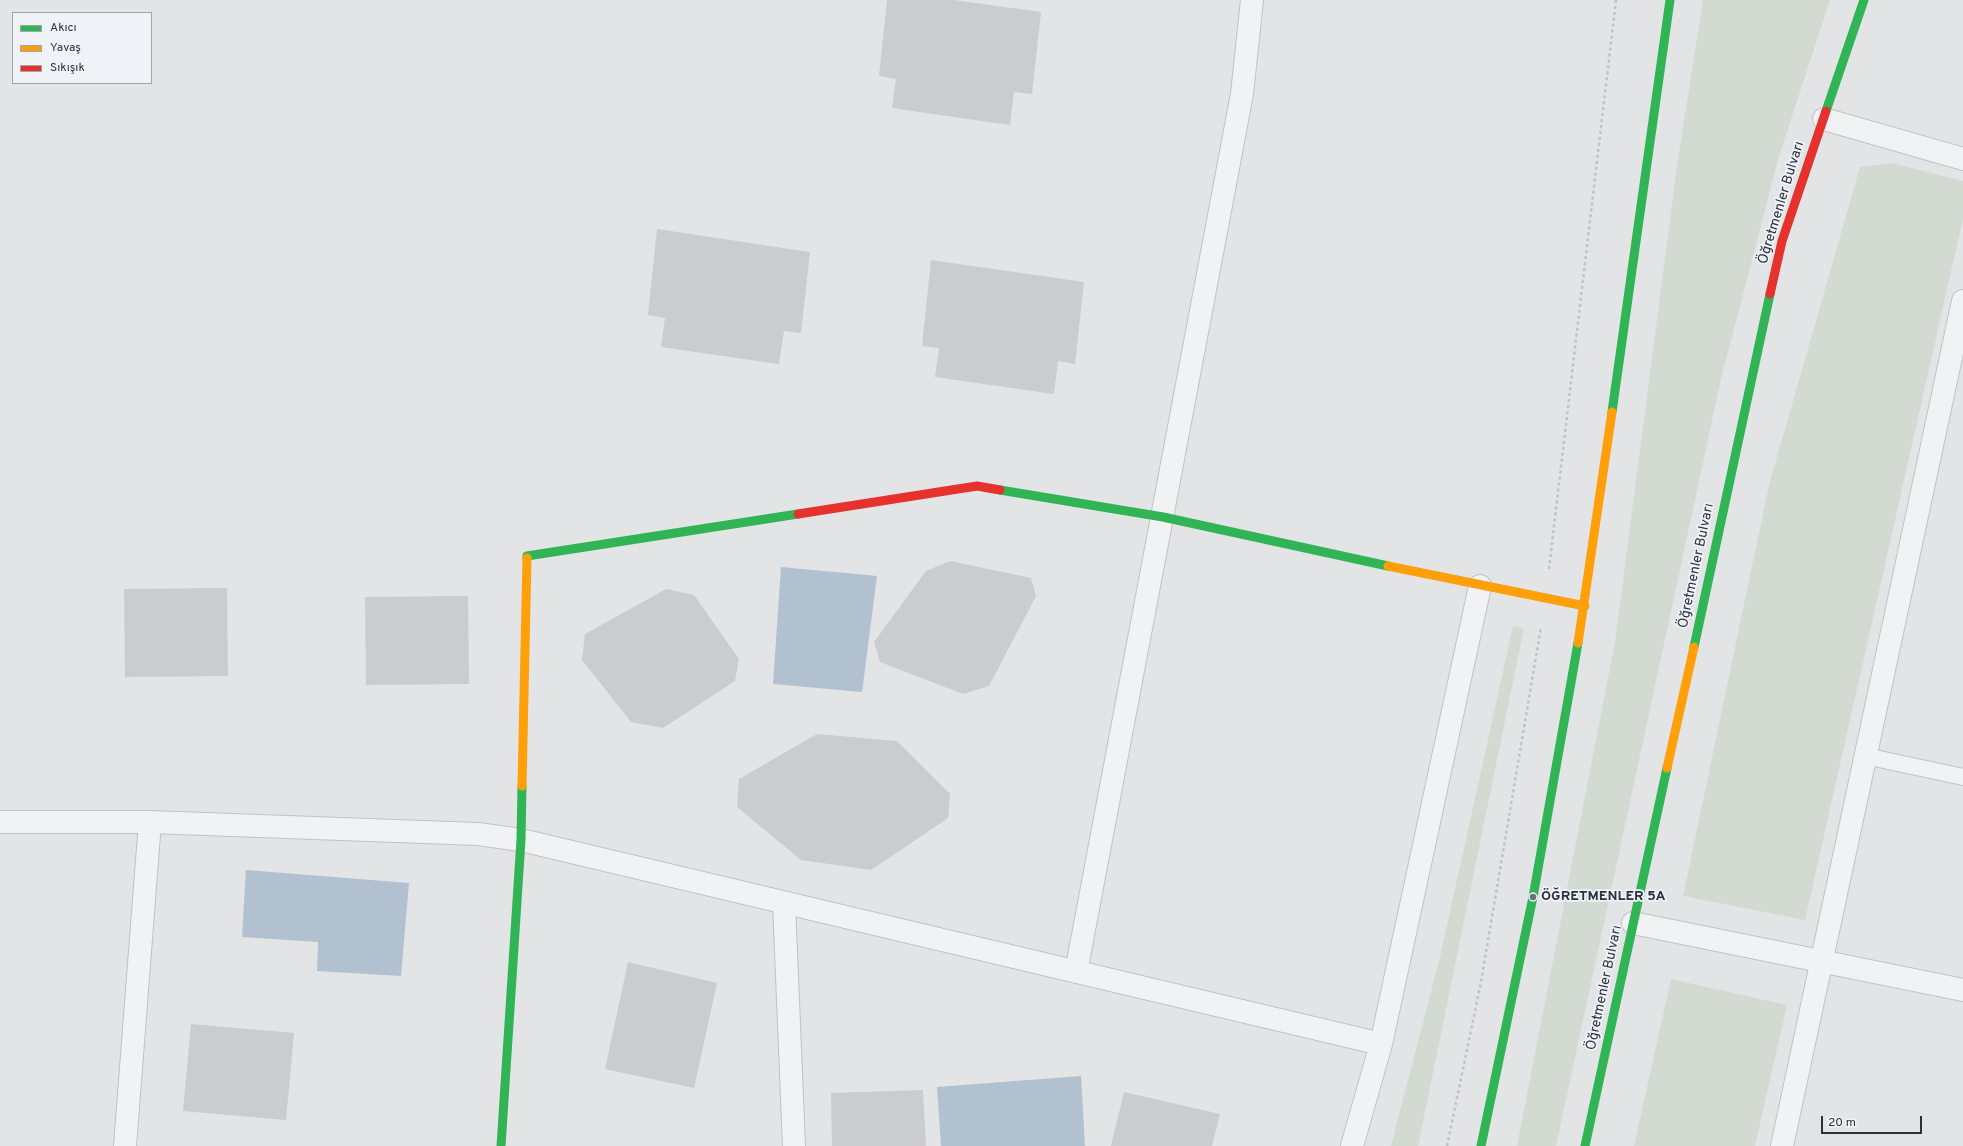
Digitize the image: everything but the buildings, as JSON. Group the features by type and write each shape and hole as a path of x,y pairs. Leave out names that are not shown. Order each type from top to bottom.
{"main road":[{"path":"1481,1146 1533,897 1585,606 1670,0"},
{"name":"Öğretmenler Bulvarı","path":"1585,1146 1782,241 1864,0"},
{"path":"501,1146 521,840 527,556 977,486 1163,517 1480,586 1585,606"}],"street":[{"path":"1076,972 1242,94 1252,0"},
{"path":"1824,119 1963,159"},
{"path":"1782,1146 1963,301"},
{"path":"1352,1146 1381,1044 1480,586"},
{"path":"0,822 150,822 478,834 521,840 1381,1044"},
{"path":"124,1146 150,822"},
{"path":"784,903 794,1146"},
{"path":"1633,923 1963,990"}],"lane":[{"path":"1865,756 1963,777"}],"path":[{"path":"1549,570 1586,239 1616,0"},
{"path":"1447,1146 1481,982 1541,623"}],"shaded area":[{"path":"1703,0 1830,0 1779,156 1721,379 1556,1146 1517,1146 1615,642 1677,166"},
{"path":"1892,163 1963,181 1963,218 1805,920 1683,896 1769,485 1860,167"},
{"path":"1513,626 1524,628 1418,1146 1391,1146 1440,957"},
{"path":"1671,979 1787,1005 1755,1146 1634,1146"}],"water":[{"path":"781,567 877,576 862,692 773,684"},
{"path":"246,870 409,883 401,976 317,971 318,942 242,937"},
{"path":"1081,1076 1085,1146 941,1146 937,1087"}],"traffic: fast":[{"path":"1612,412 1670,0"},
{"path":"1826,111 1864,0"},
{"path":"1694,647 1770,294"},
{"path":"1000,490 1163,517 1388,566"},
{"path":"527,558 527,556 798,514"},
{"path":"1481,1146 1533,897 1578,643"},
{"path":"1585,1146 1667,768"},
{"path":"501,1146 521,840 522,786"}],"traffic: slow":[{"path":"1578,643 1612,412"},
{"path":"522,786 527,558"},
{"path":"1388,566 1585,606"},
{"path":"1667,768 1694,647"}],"traffic: jam":[{"path":"1770,294 1782,241 1826,111"},
{"path":"798,514 977,486 1000,490"}],"place":[{"name":"ÖĞRETMENLER 5A","path":"1533,897"}]}
